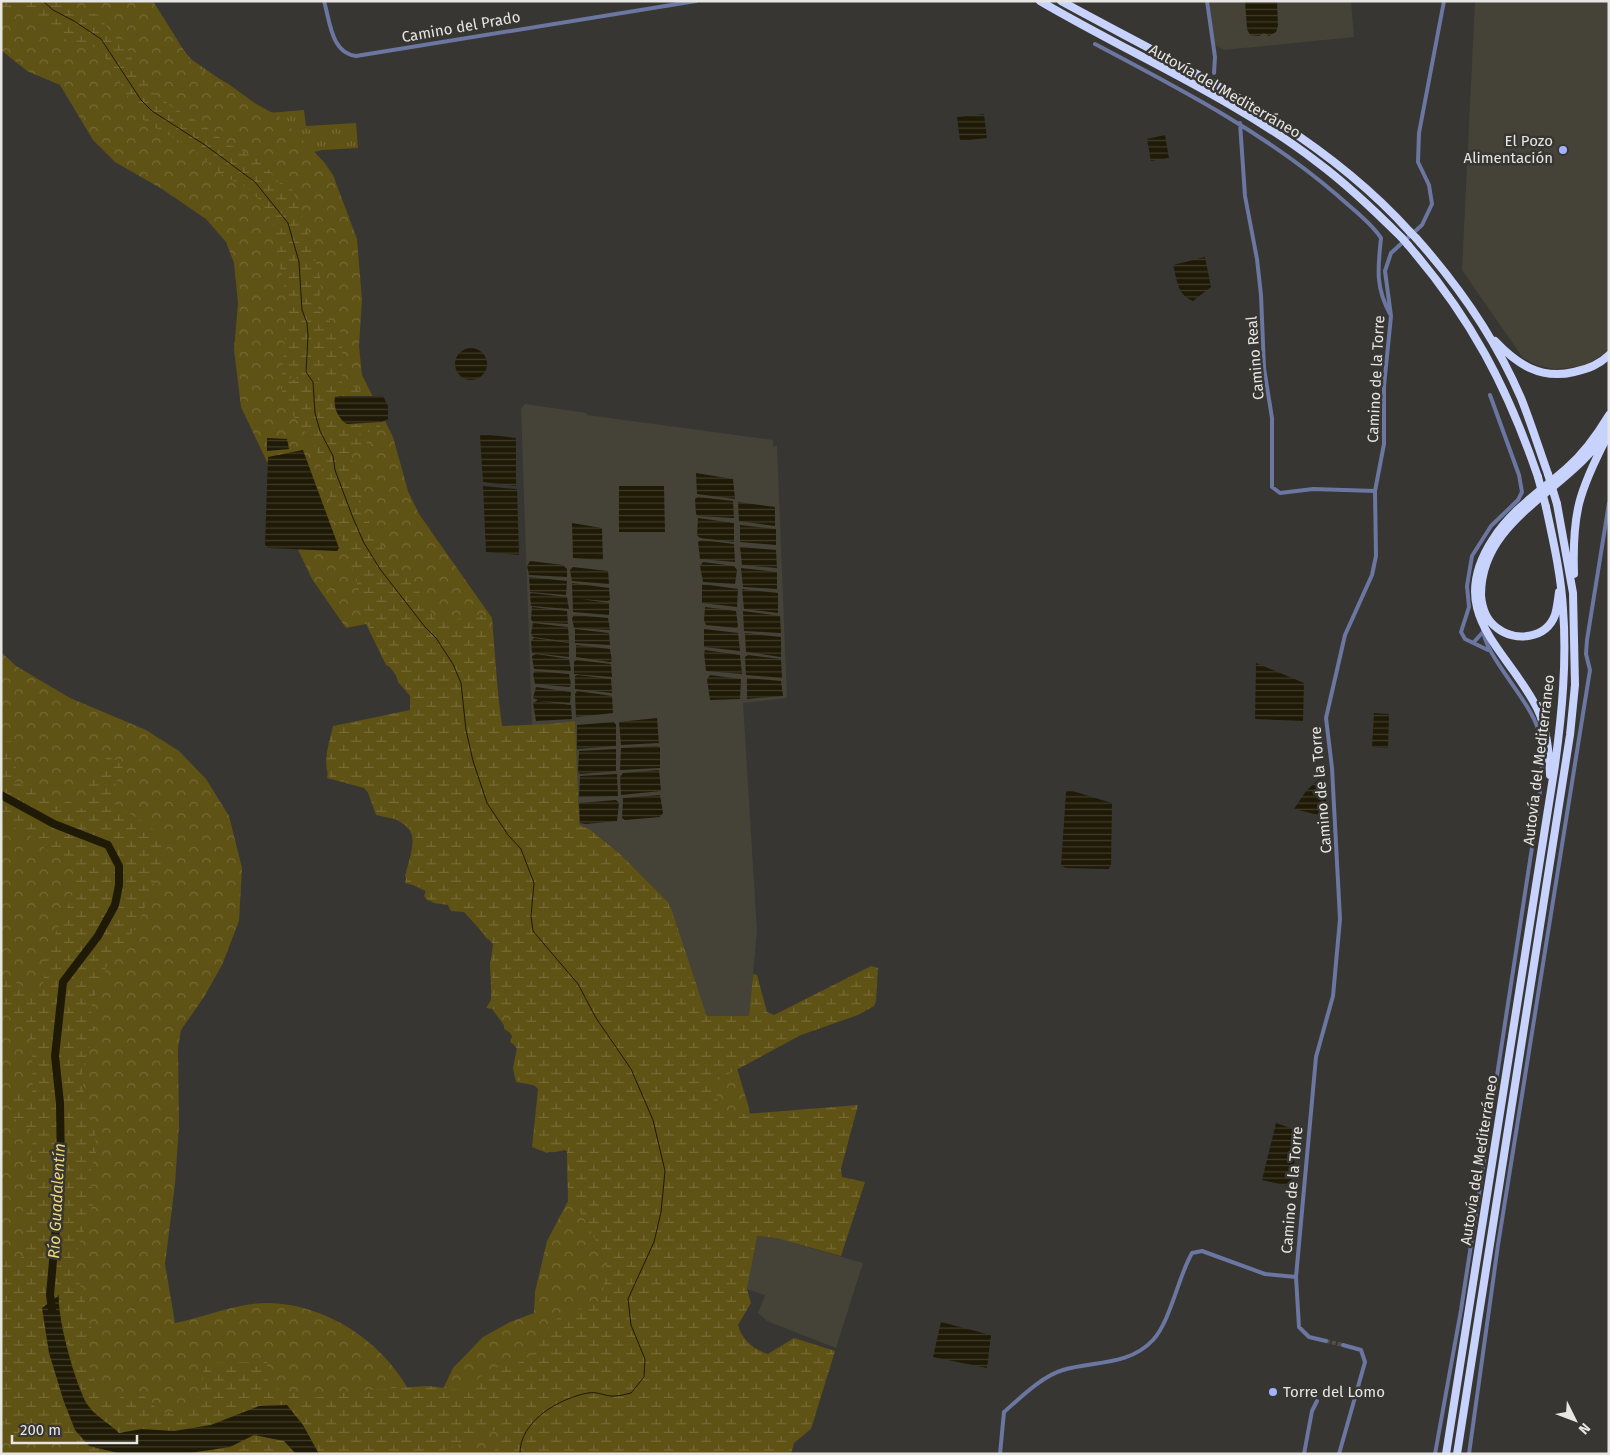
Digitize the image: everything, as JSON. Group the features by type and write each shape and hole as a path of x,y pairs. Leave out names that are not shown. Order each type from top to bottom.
{"highway":[{"name":"Autovía del Mediterráneo","path":"1040,1 1273,132 1316,161 1350,189 1402,238 1450,298 1490,360 1514,411 1538,477 1546,507 1560,586 1565,671 1562,706 1550,795 1446,1454"},
{"name":"Autovía del Mediterráneo","path":"1061,1 1276,121 1345,170 1416,238 1450,280 1486,332 1521,397 1557,504 1573,594 1575,685 1570,735 1457,1454"},
{"path":"1486,332 1519,363 1535,371 1551,375 1562,375 1593,367 1609,355"},
{"path":"1550,795 1549,757 1543,724 1537,708 1488,642 1476,607 1476,583 1481,560 1492,539 1508,518 1584,451 1609,415"},
{"path":"1560,586 1554,616 1549,624 1537,633 1526,637 1508,634 1492,624 1485,614 1481,586 1485,568 1493,548 1518,517 1583,462 1609,427"},
{"path":"1573,594 1573,535 1576,511 1583,487 1609,434"}],"street":[{"name":"Camino del Prado","path":"324,1 339,48 349,55 363,56 516,29 696,1"},
{"path":"1207,1 1215,57 1214,73"},
{"name":"Camino de la Torre","path":"1326,1341 1309,1337 1299,1327 1296,1277 1316,1058 1333,996 1340,919 1332,768 1326,718 1345,635 1374,566 1376,556 1375,491 1384,444 1384,386 1391,316 1391,304 1386,280 1387,262 1391,253 1422,225 1432,204 1429,184 1418,162 1419,133 1444,1"},
{"path":"1095,44 1240,123 1302,166 1378,234 1381,238 1377,279 1380,292 1391,316"},
{"name":"Camino Real","path":"1240,123 1245,196 1257,259 1261,295 1264,368 1272,418 1272,487 1280,493 1313,489 1375,491"},
{"path":"1490,395 1519,475 1522,492 1518,500 1491,526 1472,556 1467,586 1469,607 1461,632 1465,639 1498,656"},
{"path":"1469,1454 1499,1236 1590,670 1586,654 1587,640 1609,503"},
{"path":"1474,642 1483,630"},
{"path":"1474,642 1488,642 1490,652"},
{"path":"1434,1454 1461,1310 1539,802 1542,766 1538,729 1532,714 1505,665"},
{"path":"1000,1454 1004,1412 1043,1381 1064,1370 1117,1360 1134,1354 1153,1340 1189,1258 1197,1250 1265,1274 1296,1277"},
{"path":"1340,1454 1365,1362 1360,1350 1342,1345"},
{"path":"1304,1454 1312,1411 1318,1401"}],"shaded area":[{"path":"1209,1 1351,1 1354,37 1224,50 1214,44"},
{"path":"1245,1 1277,1 1278,26 1276,32 1269,36 1264,33 1259,36 1250,35 1247,29"},
{"path":"1475,1 1609,1 1609,351 1584,366 1555,369 1539,366 1523,358 1462,270"},
{"path":"984,114 987,138 960,141 957,117"},
{"path":"1165,135 1169,158 1151,161 1147,139"},
{"path":"1205,257 1211,287 1193,301 1181,291 1173,265"},
{"path":"471,348 477,349 482,353 486,358 486,370 482,375 477,379 471,380 465,379 460,375 456,370 455,364 456,358 460,353 465,349"},
{"path":"383,396 388,406 388,419 382,422 347,424 341,419 336,409 335,397"},
{"path":"525,404 587,413 587,415 773,440 773,446 777,446 787,698 743,703 757,931 749,1016 701,1016 668,902 620,854 588,828 579,826 532,726 521,409"},
{"path":"482,434 516,438 516,486 483,482 480,436"},
{"path":"267,438 287,439 289,449 267,451"},
{"path":"303,450 339,548 337,551 268,548 265,545 268,457"},
{"path":"696,473 733,479 735,499 697,494"},
{"path":"483,486 517,489 519,555 486,552"},
{"path":"619,486 664,486 665,532 619,532"},
{"path":"698,497 733,501 734,518 698,516 696,514 695,499"},
{"path":"738,502 775,507 775,526 739,521"},
{"path":"698,518 734,523 734,542 700,538 697,535"},
{"path":"572,523 602,528 603,560 573,558"},
{"path":"740,525 776,529 776,545 740,542"},
{"path":"701,540 734,544 735,562 700,559 698,542"},
{"path":"740,547 776,550 777,568 742,565"},
{"path":"530,561 563,565 567,569 567,577 529,575 527,566"},
{"path":"703,562 734,566 737,570 735,584 703,582 700,566"},
{"path":"573,567 608,571 609,584 572,581 570,570"},
{"path":"741,568 777,572 777,589 743,587"},
{"path":"529,577 567,581 566,595 530,592"},
{"path":"572,583 609,588 610,600 581,599 609,603 609,615 573,612"},
{"path":"702,584 738,589 737,607 702,603"},
{"path":"742,589 778,593 778,613 744,609"},
{"path":"530,594 567,597 569,609 531,606"},
{"path":"532,607 567,611 568,624 533,622 531,619"},
{"path":"705,607 736,611 737,628 706,625 704,620"},
{"path":"743,611 780,616 781,633 744,631"},
{"path":"574,615 608,618 610,630 574,628 572,618"},
{"path":"533,623 568,627 569,642 533,637 531,634"},
{"path":"575,629 609,633 610,645 575,643"},
{"path":"704,629 738,633 740,651 704,647"},
{"path":"745,633 781,637 781,657 746,652"},
{"path":"534,638 569,643 569,657 532,653 531,641"},
{"path":"576,645 610,649 612,661 576,657"},
{"path":"705,650 740,655 742,674 706,671"},
{"path":"536,654 569,659 571,671 534,669 532,656"},
{"path":"748,655 781,659 782,678 746,675 745,657"},
{"path":"576,660 611,664 612,677 574,674 574,662"},
{"path":"1256,663 1304,683 1303,721 1255,719"},
{"path":"535,671 569,674 571,685 569,687 535,684 533,674"},
{"path":"710,675 741,679 740,699 710,700 707,679"},
{"path":"575,676 611,679 612,693 575,689"},
{"path":"747,678 781,681 783,696 747,699"},
{"path":"536,687 571,692 570,703 539,701 571,705 572,719 536,721 533,703 538,700 533,698"},
{"path":"577,691 612,696 613,713 576,717 575,694"},
{"path":"1374,713 1389,714 1388,748 1372,747"},
{"path":"657,718 659,743 621,745 619,722"},
{"path":"614,722 616,725 616,746 577,749 577,725"},
{"path":"660,747 660,768 620,770 621,748"},
{"path":"616,749 616,771 580,774 578,772 579,751"},
{"path":"659,770 661,791 621,795 620,777 623,773"},
{"path":"617,774 618,796 579,797 580,776"},
{"path":"1319,779 1325,781 1327,817 1294,809 1306,791"},
{"path":"1069,790 1112,803 1111,866 1108,869 1066,868 1061,866 1066,792"},
{"path":"660,795 663,813 660,817 625,820 622,818 623,798"},
{"path":"616,800 619,803 617,821 580,823 579,803"},
{"path":"1276,1123 1299,1131 1291,1185 1288,1186 1262,1180"},
{"path":"756,1236 776,1238 863,1263 836,1348 767,1321 758,1313 765,1295 747,1289"},
{"path":"59,1295 64,1334 72,1366 82,1394 90,1408 119,1433 142,1429 174,1431 211,1425 259,1406 287,1405 303,1425 319,1454 296,1454 284,1441 254,1435 230,1447 183,1454 122,1454 89,1446 75,1430 49,1353 42,1308"},
{"path":"941,1322 991,1335 987,1368 933,1357"}],"green space":[{"path":"1,1 153,1 193,65 227,83 256,104 280,117 324,162 333,175 357,239 362,300 359,346 362,375 393,437 408,491 419,514 492,618 501,731 575,721 579,824 626,860 671,908 708,1020 736,1065 749,1108 758,1175 704,1454 428,1454 435,1406 453,1368 483,1337 510,1322 534,1313 535,1292 547,1241 568,1201 567,1149 561,1148 547,1153 532,1147 538,1089 534,1085 516,1082 513,1068 518,1044 492,1009 490,963 496,944 486,938 462,901 442,903 427,900 424,896 426,891 407,879 405,876 413,840 407,827 375,809 375,801 364,788 327,778 330,757 415,713 410,707 412,698 398,682 394,669 386,665 366,624 346,628 312,579 291,535 276,481 241,407 234,350 238,303 234,263 226,242 206,219 162,189 115,162 93,140 60,85 27,71 1,50"},
{"path":"1,1 64,1 77,9 98,15 118,41 124,39 133,62 152,91 172,107 202,124 229,145 240,149 263,163 280,184 290,184 308,233 321,281 318,311 327,316 336,332 342,332 342,383 282,375 287,316 286,294 274,239 276,234 262,202 244,186 224,176 189,146 150,125 139,116 101,50 81,42 69,41 23,12 10,7 1,10"},
{"path":"178,44 191,59 268,113 304,110 306,126 356,123 358,148 323,150 263,163"},
{"path":"285,379 356,387 365,396 337,396 334,405 342,419 346,422 376,422 383,430 357,434 370,446 367,449 353,452 351,457 364,496 358,502 396,571 408,574 438,623 478,615 488,616 502,726 574,723 579,826 588,828 620,854 668,902 701,1016 749,1016 753,974 757,975 767,1012 774,1015 871,966 878,968 874,1006 858,1015 801,1035 714,1082 721,1116 858,1105 841,1169 842,1177 865,1182 841,1256 776,1238 757,1236 747,1289 751,1303 738,1325 742,1335 749,1343 768,1354 794,1338 835,1351 811,1429 794,1443 791,1454 493,1454 502,1433 495,1430 436,1454 319,1454 303,1425 259,1406 211,1425 174,1431 142,1429 120,1433 88,1406 77,1380 58,1303 58,1296 42,1308 49,1353 75,1430 103,1451 122,1454 86,1454 61,1432 61,1428 39,1428 17,1436 7,1428 1,1414 1,1253 15,1260 22,1257 24,1253 26,1197 33,1138 31,1130 10,1116 8,1094 30,1094 33,1090 30,1040 21,1020 13,1011 1,1003 1,976 5,976 35,994 43,990 44,949 54,937 71,900 76,882 76,874 70,859 57,856 27,834 1,821 1,742 11,741 16,769 15,782 30,789 37,785 49,798 59,805 68,801 81,809 85,801 90,774 100,775 108,754 123,766 109,800 159,834 167,847 143,913 121,952 107,965 100,991 92,998 91,1023 95,1029 82,1072 85,1106 95,1132 96,1154 90,1173 93,1204 74,1259 75,1269 89,1315 88,1322 92,1326 87,1343 89,1365 97,1386 103,1394 114,1399 135,1393 146,1398 163,1413 175,1412 196,1402 201,1388 204,1367 208,1363 267,1362 268,1383 271,1387 314,1398 345,1392 429,1386 462,1390 493,1368 516,1364 530,1356 539,1346 549,1326 556,1319 599,1301 602,1296 607,1262 568,1189 567,1151 551,1152 543,1149 537,1130 539,1087 517,1080 515,1076 518,1052 510,1042 513,1034 504,1029 504,1022 514,1023 518,1017 511,1012 486,1008 491,1000 492,977 490,967 493,944 464,912 451,911 448,905 434,903 427,899 425,888 405,883 416,840 415,833 399,820 376,815 366,787 330,777 327,772 326,759 333,726 410,710 410,694 383,658 367,623 356,579 335,521 337,516 325,484 316,447 289,410 278,380"},
{"path":"1,652 16,666 70,698 146,730 179,751 206,779 229,816 242,868 239,921 222,965 204,997 181,1030 178,1048 179,1125 175,1184 165,1264 175,1323 244,1305 268,1303 293,1306 317,1312 340,1323 361,1336 381,1353 397,1372 410,1393 420,1416 427,1454 1,1454"},
{"path":"254,1435 284,1441 296,1454 183,1454 230,1447"}],"waterway":[{"path":"43,1 53,10 101,39 141,100 152,111 205,145 255,182 288,223 299,262 302,310 307,323 308,336 306,372 313,382 315,413 320,431 333,456 335,470 353,518 364,543 380,569 425,627 436,638 453,664 461,683 466,730 473,761 487,803 508,835 521,849 534,883 531,916 533,931 578,984 596,1018 631,1069 653,1120 665,1171 661,1212 654,1242 628,1299 631,1325 645,1359 644,1377 631,1393 619,1396 588,1393 565,1400 554,1406 543,1413 526,1431 521,1442 520,1454"},
{"name":"Río Guadalentín","path":"1,795 54,824 108,845 119,866 119,885 115,905 98,936 63,982 55,1056 60,1103 61,1171 50,1295 52,1309"}],"tunnel":[{"path":"1326,1341 1343,1345"}],"place":[{"name":"El Pozo Alimentación","path":"1563,150"},
{"name":"Torre del Lomo","path":"1273,1392"}]}
